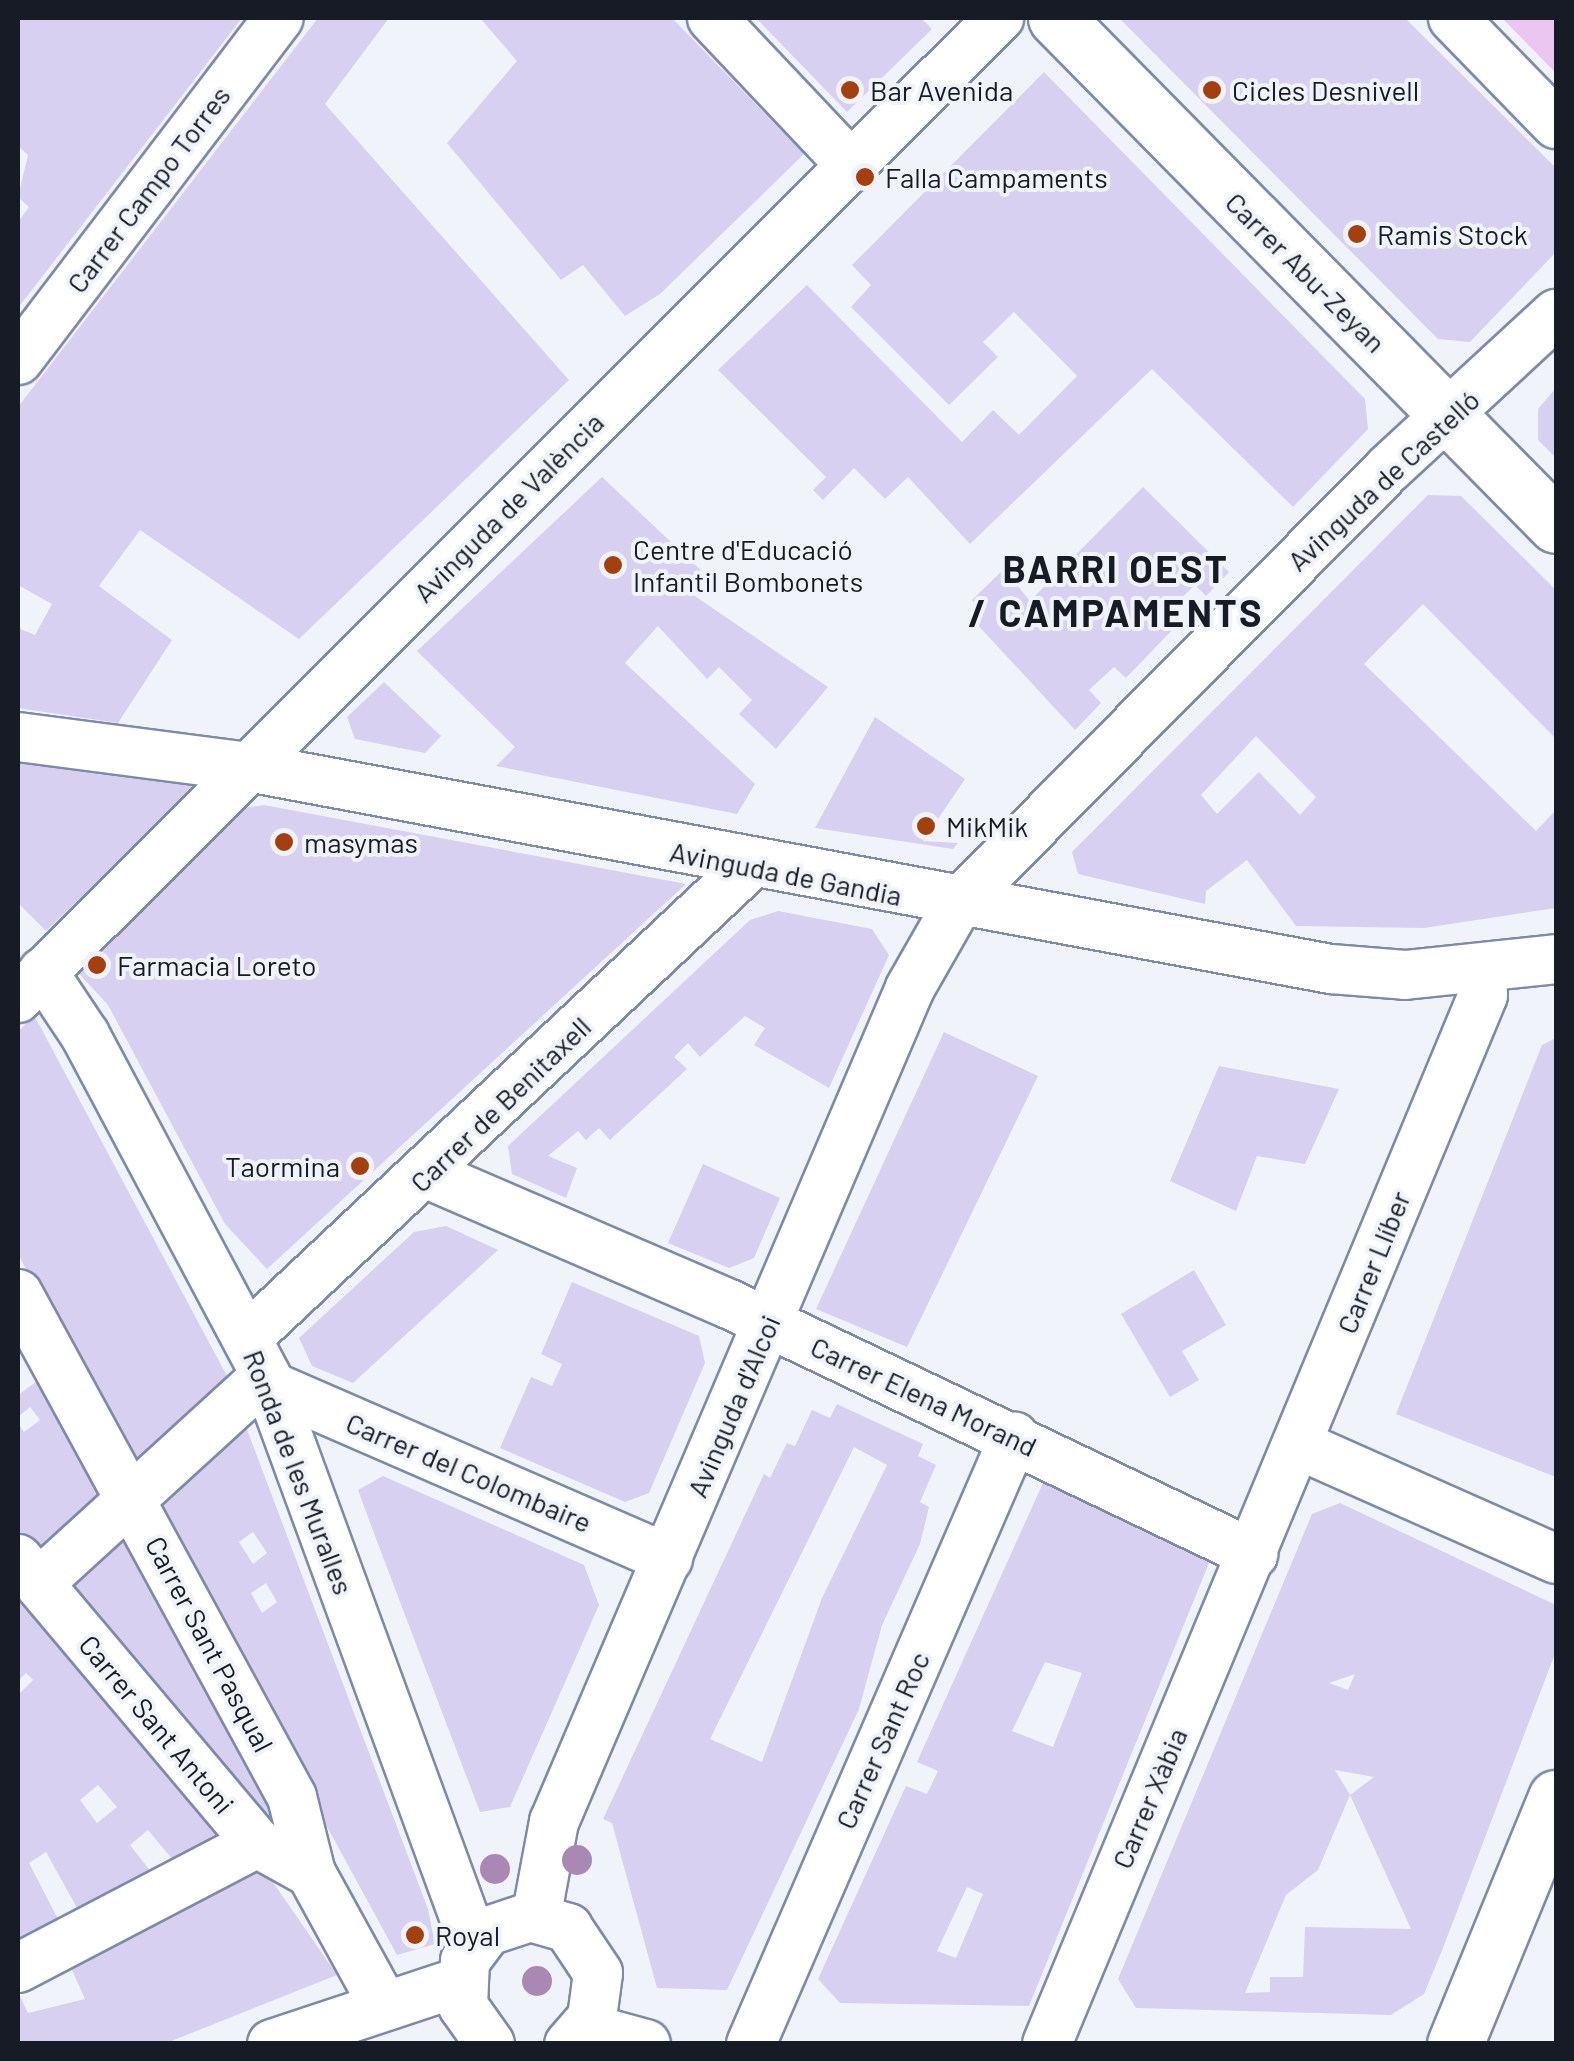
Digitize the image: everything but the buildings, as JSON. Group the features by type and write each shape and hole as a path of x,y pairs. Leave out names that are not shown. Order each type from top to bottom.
{"main road":[{"name":"Carrer Abu-Zeyan","path":"1056,18 1556,524"},
{"path":"1455,2044 1556,1798"}],"street":[{"name":"Carrer Campo Torres","path":"18,360 279,18"},
{"path":"712,18 853,167"},
{"path":"1453,18 1556,124"},
{"name":"Avinguda de València","path":"30,985 853,167 980,24"},
{"name":"Avinguda de Castelló","path":"958,904 1449,415 1556,314"},
{"name":"Avinguda de Gandia","path":"18,737 248,766 748,867 1330,969 1482,968 1556,959"},
{"name":"Carrer de Benitaxell","path":"28,1571 131,1498 261,1366 428,1174 748,867"},
{"name":"Avinguda d'Alcoi","path":"536,1918 554,1822 910,988 958,904"},
{"name":"Carrer Llíber","path":"1253,1554 1483,996 1482,968"},
{"name":"Ronda de les Muralles","path":"30,985 261,1366 467,1963 481,2040"},
{"name":"Carrer Elena Morand","path":"428,1174 768,1324 1253,1554"},
{"name":"Carrer Sant Pasqual","path":"18,1294 292,1796 356,2020"},
{"name":"Carrer del Colombaire","path":"261,1366 668,1559"},
{"name":"Carrer Sant Roc","path":"751,2044 1014,1438"},
{"path":"1300,1446 1556,1559"},
{"name":"Carrer Xàbia","path":"1047,2044 1253,1554"},
{"name":"Carrer Sant Antoni","path":"28,1571 257,1843 311,1873"},
{"path":"18,1968 257,1843"},
{"path":"272,2044 356,2020 467,1963 507,1920 536,1918 568,1928 588,1947 599,1996 578,2036 646,2044"}],"shaded area":[{"path":"1502,18 1556,18 1556,73"}],"place":[{"name":"Bar Avenida","path":"850,90"},
{"name":"Cicles Desnivell","path":"1212,90"},
{"name":"Falla Campaments","path":"865,177"},
{"name":"Ramis Stock","path":"1357,234"},
{"name":"Centre d'Educació Infantil Bombonets","path":"613,565"},
{"name":"MikMik","path":"926,826"},
{"name":"masymas","path":"284,842"},
{"name":"Farmacia Loreto","path":"97,965"},
{"name":"Taormina","path":"360,1166"},
{"name":"Royal","path":"415,1935"}],"district":[{"name":"BARRI OEST / CAMPAMENTS","path":"1116,591"}]}
